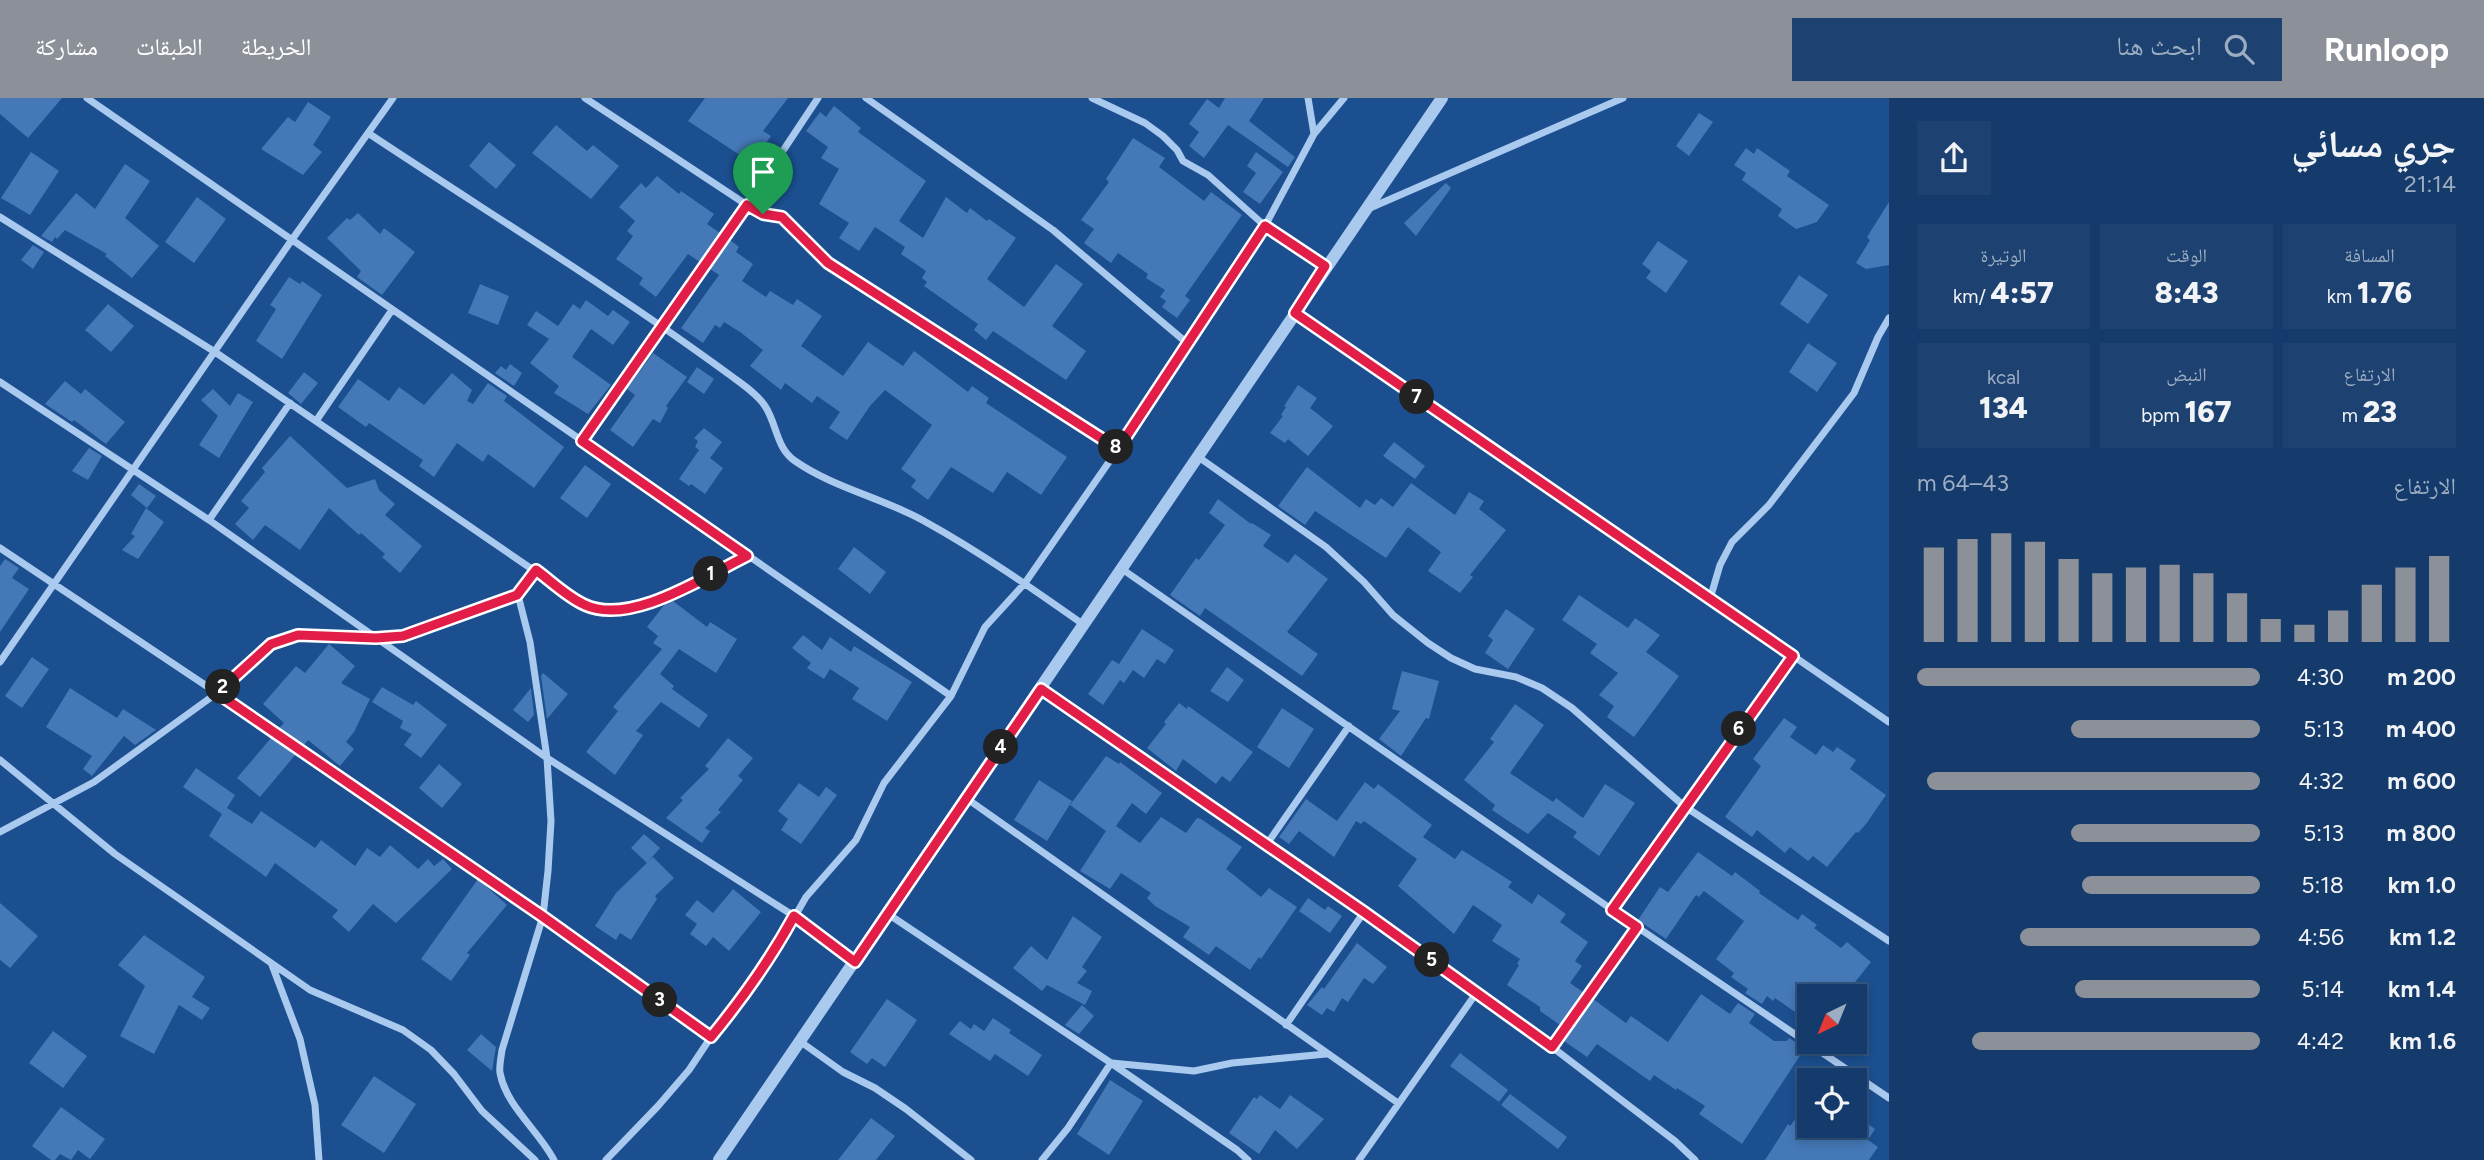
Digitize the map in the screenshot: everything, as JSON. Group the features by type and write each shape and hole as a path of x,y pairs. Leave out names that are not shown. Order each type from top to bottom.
{"street":[{"path":"87,98 951,696"},
{"path":"0,662 393,98"},
{"path":"585,98 747,205 763,214 782,217 828,263 1118,449"},
{"path":"582,441 747,205 818,98"},
{"path":"866,98 1052,230 1187,342"},
{"path":"1092,98 1145,123 1164,136 1183,161 1208,175 1265,226 1325,266"},
{"path":"1308,98 1314,134"},
{"path":"606,1160 689,1070 756,979 806,897 856,840 884,783 951,696 985,627 1025,583 1118,449 1265,226 1314,134 1344,98"},
{"path":"719,1160 1041,689 1325,266 1442,98"},
{"path":"1364,210 1623,98"},
{"path":"368,133 661,327 755,395 765,406 780,444 792,460 812,472 925,521 1025,583 1084,625"},
{"path":"0,217 215,352 583,604 599,610 615,611 645,605 747,556"},
{"path":"316,421 392,310"},
{"path":"1295,313 1889,722"},
{"path":"1710,599 1720,565 1732,542 1769,505 1854,393 1889,318"},
{"path":"0,382 209,520 547,758 794,916 855,962"},
{"path":"209,520 290,403"},
{"path":"1197,456 1326,547 1364,582 1393,615 1428,643 1451,658 1475,668 1516,677 1542,688 1572,708 1684,806 1889,941"},
{"path":"0,548 542,916 711,1037"},
{"path":"1122,569 1612,910 1889,1098"},
{"path":"0,832 94,782 217,693 271,644 298,635 376,638 403,636 517,595 536,570"},
{"path":"517,595 530,642 547,758 551,821 542,916 502,1050 500,1070 510,1098 554,1160"},
{"path":"1612,910 1793,656"},
{"path":"1041,689 1477,992 1675,1140 1695,1160"},
{"path":"1267,844 1349,726"},
{"path":"0,760 115,855 310,990 403,1030 431,1050 454,1074 482,1111 535,1160"},
{"path":"966,798 1398,1103"},
{"path":"1286,1025 1364,912"},
{"path":"888,914 1111,1063 1248,1160"},
{"path":"1552,1047 1637,927"},
{"path":"272,964 300,1039 315,1105 319,1160"},
{"path":"1359,1160 1477,992"},
{"path":"801,1042 843,1072 875,1088 906,1109 971,1160"},
{"path":"1111,1063 1194,1071 1231,1063 1327,1054"},
{"path":"1042,1160 1068,1128 1111,1063"}],"building":[{"path":"0,98 62,98 28,138 0,114"},
{"path":"705,98 788,98 763,131 771,136 752,163 688,121"},
{"path":"1225,98 1264,98 1249,121 1295,157 1288,167 1228,125 1204,158 1189,146 1199,132 1189,124 1207,99 1219,108"},
{"path":"308,102 331,117 313,145 322,152 303,175 261,149 288,117 295,122"},
{"path":"834,106 861,128 858,132 926,181 899,221 923,238 946,197 967,213 970,208 987,221 989,219 1016,238 987,279 1024,307 1056,264 1083,284 1052,326 1086,351 1066,380 993,331 986,340 974,330 978,324 924,286 927,282 922,278 926,271 901,254 905,247 875,227 859,251 839,238 849,223 819,204 839,169 821,158 828,147 806,131 820,112 826,117"},
{"path":"1699,113 1713,122 1689,156 1676,146"},
{"path":"556,125 587,151 593,145 619,166 591,199 532,153"},
{"path":"1133,138 1165,158 1159,167 1204,201 1211,192 1242,215 1185,296 1190,300 1177,318 1162,307 1166,301 1160,297 1165,290 1146,278 1148,274 1118,253 1111,263 1084,243 1094,229 1081,220 1109,182 1106,179"},
{"path":"489,142 516,165 496,189 469,166"},
{"path":"1746,148 1754,154 1757,148 1790,171 1787,176 1829,205 1817,222 1796,229 1778,216 1782,209 1742,180 1746,173 1734,165"},
{"path":"31,152 59,171 30,215 1,198"},
{"path":"1256,152 1283,172 1260,204 1243,192 1256,173 1247,166"},
{"path":"125,164 150,181 125,218 159,246 132,278 105,256 107,254 65,230 52,242 41,236 76,193 95,209"},
{"path":"657,176 679,194 681,191 714,214 707,224 720,233 700,262 688,254 656,297 639,284 643,278 616,259 633,236 627,231 635,221 619,207 641,183 646,188"},
{"path":"1446,183 1451,188 1416,236 1404,223"},
{"path":"197,197 226,219 194,263 165,242"},
{"path":"1889,202 1889,265 1866,269 1856,263 1870,240 1867,237"},
{"path":"358,213 380,234 384,228 415,252 382,295 357,277 361,271 327,238 347,218 350,220"},
{"path":"730,240 739,247 736,252 753,264 742,281 766,297 770,291 793,305 797,299 822,316 801,346 843,376 868,342 903,366 914,351 968,392 972,386 989,398 986,403 1067,457 1041,495 1007,472 993,493 951,467 928,500 911,487 916,480 901,469 932,425 885,390 870,406 847,440 829,428 840,412 817,396 812,403 785,383 781,390 750,366 763,350 740,332 724,322 720,328 715,325 703,343 681,328 719,275 710,269"},
{"path":"1658,241 1688,261 1666,293 1646,278 1651,271 1642,264"},
{"path":"33,245 44,252 33,269 21,260"},
{"path":"1799,275 1828,295 1808,324 1780,304"},
{"path":"289,277 300,284 302,281 322,295 282,359 256,341 276,309 270,305"},
{"path":"480,284 509,296 498,325 468,313"},
{"path":"586,300 608,316 613,310 630,322 613,345 591,329 572,357 611,385 588,414 554,393 559,386 530,363 549,339 527,325 536,311 558,326 573,304 580,309"},
{"path":"108,304 134,326 111,352 85,330"},
{"path":"1808,343 1837,363 1817,392 1789,372"},
{"path":"653,353 687,377 666,406 668,408 660,423 653,419 633,447 610,430 635,395 627,389"},
{"path":"510,364 522,373 514,386 495,373 501,366 506,370"},
{"path":"697,367 714,379 704,394 687,382"},
{"path":"304,372 318,383 301,404 288,393"},
{"path":"452,373 472,390 467,401 473,404 488,383 507,396 504,401 564,447 534,488 488,454 483,462 457,443 434,477 419,466 423,460 369,423 366,427 338,407 358,379 389,401 399,387 424,405"},
{"path":"65,381 81,394 85,389 125,422 106,444 74,420 72,422 45,404"},
{"path":"1298,385 1317,398 1310,408 1333,426 1308,456 1288,439 1285,443 1270,433 1283,416 1284,406"},
{"path":"213,389 230,406 238,393 253,402 219,458 199,445 218,416 201,400"},
{"path":"704,428 722,442 710,458 723,468 705,494 679,479 699,450 695,447 698,441 694,438"},
{"path":"290,436 347,488 375,479 379,490 395,504 385,515 422,546 400,573 382,557 385,554 329,508 300,550 265,525 253,540 235,524 249,508 241,501 265,472 262,468"},
{"path":"1394,442 1425,466 1415,479 1383,456"},
{"path":"89,448 102,456 88,480 72,471"},
{"path":"585,465 611,484 587,518 560,498"},
{"path":"1307,467 1360,508 1366,499 1375,505 1381,498 1393,507 1411,483 1455,515 1469,492 1484,501 1479,509 1506,530 1470,575 1473,577 1460,593 1428,571 1441,552 1408,527 1386,558 1315,511 1305,525 1278,506"},
{"path":"139,484 156,496 147,508 131,495"},
{"path":"1218,499 1251,524 1271,535 1263,546 1288,563 1295,554 1328,579 1287,632 1318,654 1302,676 1205,608 1200,616 1170,595 1196,558 1199,560 1225,525 1209,513"},
{"path":"146,508 164,522 138,559 122,550 135,536 131,534"},
{"path":"854,547 886,572 870,594 838,569"},
{"path":"5,559 19,568 12,578 29,589 0,632 0,566"},
{"path":"1579,595 1628,628 1635,618 1660,635 1646,652 1679,676 1634,737 1607,717 1614,706 1599,695 1618,673 1590,653 1597,644 1562,620"},
{"path":"673,601 707,627 710,622 737,639 716,673 679,649 660,674 674,686 672,689 708,715 699,728 661,702 636,731 643,735 615,775 586,752 618,711 613,707 662,649 653,643 658,636 647,627 665,604"},
{"path":"1506,609 1535,629 1508,669 1485,653 1493,640 1488,636"},
{"path":"1142,629 1174,650 1165,664 1157,659 1144,678 1133,670 1124,683 1120,680 1103,705 1088,694 1112,660 1119,664"},
{"path":"803,635 822,650 830,637 851,652 854,646 912,682 887,721 852,699 859,688 830,669 824,679 807,668 811,663 792,648"},
{"path":"329,644 355,666 341,683 370,699 354,732 346,742 354,749 340,766 308,740 304,745 279,728 284,723 263,704 296,666 305,673"},
{"path":"32,657 49,669 22,708 5,696"},
{"path":"1227,667 1244,680 1228,702 1210,691"},
{"path":"1402,671 1439,681 1429,719 1426,718 1401,756 1379,739 1400,711 1392,709"},
{"path":"543,673 568,694 547,719 541,676"},
{"path":"382,687 413,705 416,701 447,725 421,758 404,745 412,734 400,728 403,721 372,702"},
{"path":"70,688 117,718 123,709 156,730 135,745 124,736 92,776 83,769 92,756 46,727"},
{"path":"531,688 534,715 528,722 513,710"},
{"path":"1179,703 1187,709 1188,706 1253,752 1230,782 1222,776 1216,784 1183,759 1176,771 1147,748"},
{"path":"1515,704 1544,725 1510,773 1553,802 1556,798 1583,818 1605,784 1635,803 1599,856 1573,837 1577,832 1548,813 1528,834 1492,810 1495,805 1464,780 1494,742 1490,739"},
{"path":"1282,708 1314,729 1289,768 1257,747"},
{"path":"1784,718 1797,727 1790,737 1816,755 1823,745 1833,752 1837,747 1856,760 1850,769 1886,795 1866,824 1827,867 1813,856 1808,861 1790,847 1785,853 1757,830 1752,837 1725,817 1761,766 1753,759"},
{"path":"271,738 296,754 260,797 237,778"},
{"path":"728,738 753,758 738,776 743,780 718,810 721,812 705,828 710,831 702,843 666,818 683,800 680,798 709,769 705,766"},
{"path":"1106,756 1119,764 1120,762 1162,793 1146,814 1132,803 1116,826 1140,843 1161,817 1186,833 1197,818 1201,819 1242,847 1226,869 1261,897 1269,888 1297,907 1261,959 1259,957 1250,970 1216,946 1209,955 1183,937 1190,927 1155,906 1147,898 1151,893 1121,873 1110,889 1080,871 1106,831 1070,805"},
{"path":"439,764 462,784 442,808 419,788"},
{"path":"196,768 235,795 227,808 252,824 261,811 315,848 321,840 355,866 367,848 380,857 390,845 418,869 428,859 434,866 443,859 452,869 396,923 373,904 349,932 332,917 338,910 275,863 266,877 209,836 222,814 183,787"},
{"path":"1039,780 1072,801 1047,841 1014,820"},
{"path":"1365,782 1374,789 1378,784 1432,825 1423,837 1455,859 1462,850 1512,882 1508,887 1532,904 1538,894 1566,914 1560,922 1588,942 1575,961 1582,966 1570,983 1583,992 1560,1025 1540,1011 1540,1007 1507,985 1520,959 1492,941 1502,925 1473,905 1454,934 1398,886 1417,859 1364,821 1361,824 1356,821 1334,857 1299,831 1289,844 1279,837 1306,799 1337,821"},
{"path":"799,783 819,797 826,787 837,795 801,844 781,830 788,819 778,811"},
{"path":"644,834 660,848 647,863 631,848"},
{"path":"1698,852 1732,876 1735,872 1760,891 1759,893 1798,920 1802,914 1817,925 1814,928 1841,948 1847,942 1871,962 1854,984 1797,984 1797,1013 1775,998 1773,1001 1767,996 1762,1004 1745,993 1748,989 1731,977 1734,973 1716,959 1744,921 1704,891 1699,897 1696,895 1666,939 1638,920 1660,887 1668,892"},
{"path":"653,857 674,878 655,896 657,899 631,940 620,933 616,940 595,926 616,893"},
{"path":"478,879 507,905 467,953 470,955 451,981 421,959"},
{"path":"733,889 761,912 729,951 713,937 706,946 690,934 697,924 685,915 697,900 713,913"},
{"path":"1308,898 1325,910 1328,906 1342,916 1330,933 1299,911"},
{"path":"0,903 38,936 10,968 0,960"},
{"path":"1073,916 1102,937 1082,967 1087,971 1077,983 1092,991 1085,1005 1047,985 1042,991 1013,968 1031,946 1047,960"},
{"path":"144,935 205,977 192,997 210,1008 202,1020 179,1005 154,1054 120,1036 145,986 118,965"},
{"path":"1357,943 1387,967 1373,984 1364,978 1348,1002 1342,998 1334,1012 1327,1008 1322,1015 1307,1005 1322,987 1324,989"},
{"path":"1701,994 1730,1014 1738,1003 1755,1014 1749,1023 1774,1041 1787,1041 1789,1038 1797,1043 1797,1054 1801,1054 1742,1144 1699,1114 1705,1106 1677,1088 1676,1090 1654,1075 1650,1081 1597,1044 1587,1057 1564,1041 1593,999 1626,1023 1631,1016 1668,1042"},
{"path":"887,999 917,1020 885,1067 872,1058 867,1064 850,1052"},
{"path":"1082,1005 1094,1016 1079,1034 1065,1025"},
{"path":"993,1018 1011,1030 1009,1033 1042,1055 1028,1076 995,1054 990,1061 949,1034 960,1021 971,1029 974,1024 984,1031"},
{"path":"53,1031 87,1056 63,1088 29,1063"},
{"path":"481,1034 496,1047 492,1071 467,1050"},
{"path":"1460,1053 1508,1090 1499,1102 1450,1066"},
{"path":"374,1076 416,1104 384,1153 341,1125"},
{"path":"1110,1080 1143,1101 1109,1155 1077,1134"},
{"path":"1510,1094 1567,1137 1558,1149 1501,1105"},
{"path":"1260,1095 1280,1109 1290,1095 1324,1119 1297,1149 1275,1130 1259,1154 1229,1133 1254,1097 1257,1099"},
{"path":"61,1107 105,1139 90,1159 78,1150 71,1160 60,1154 55,1160 51,1160 32,1146"},
{"path":"1797,1117 1797,1138 1867,1138 1867,1123 1875,1129 1868,1140 1878,1147 1869,1160 1765,1160 1788,1124 1790,1126"},
{"path":"871,1118 895,1136 876,1160 838,1160"}],"route":[{"path":"747,205 763,214 782,217 828,263 1118,449 1265,226 1325,266 1295,313 1793,656 1612,910 1637,927 1552,1047 1364,912 1041,689 855,962 794,916 770,960 743,999 711,1037 542,916 217,693 248,662 271,644 298,635 376,638 403,636 517,595 536,570 583,604 599,610 615,611 645,605 747,556 582,441 747,205"}]}
